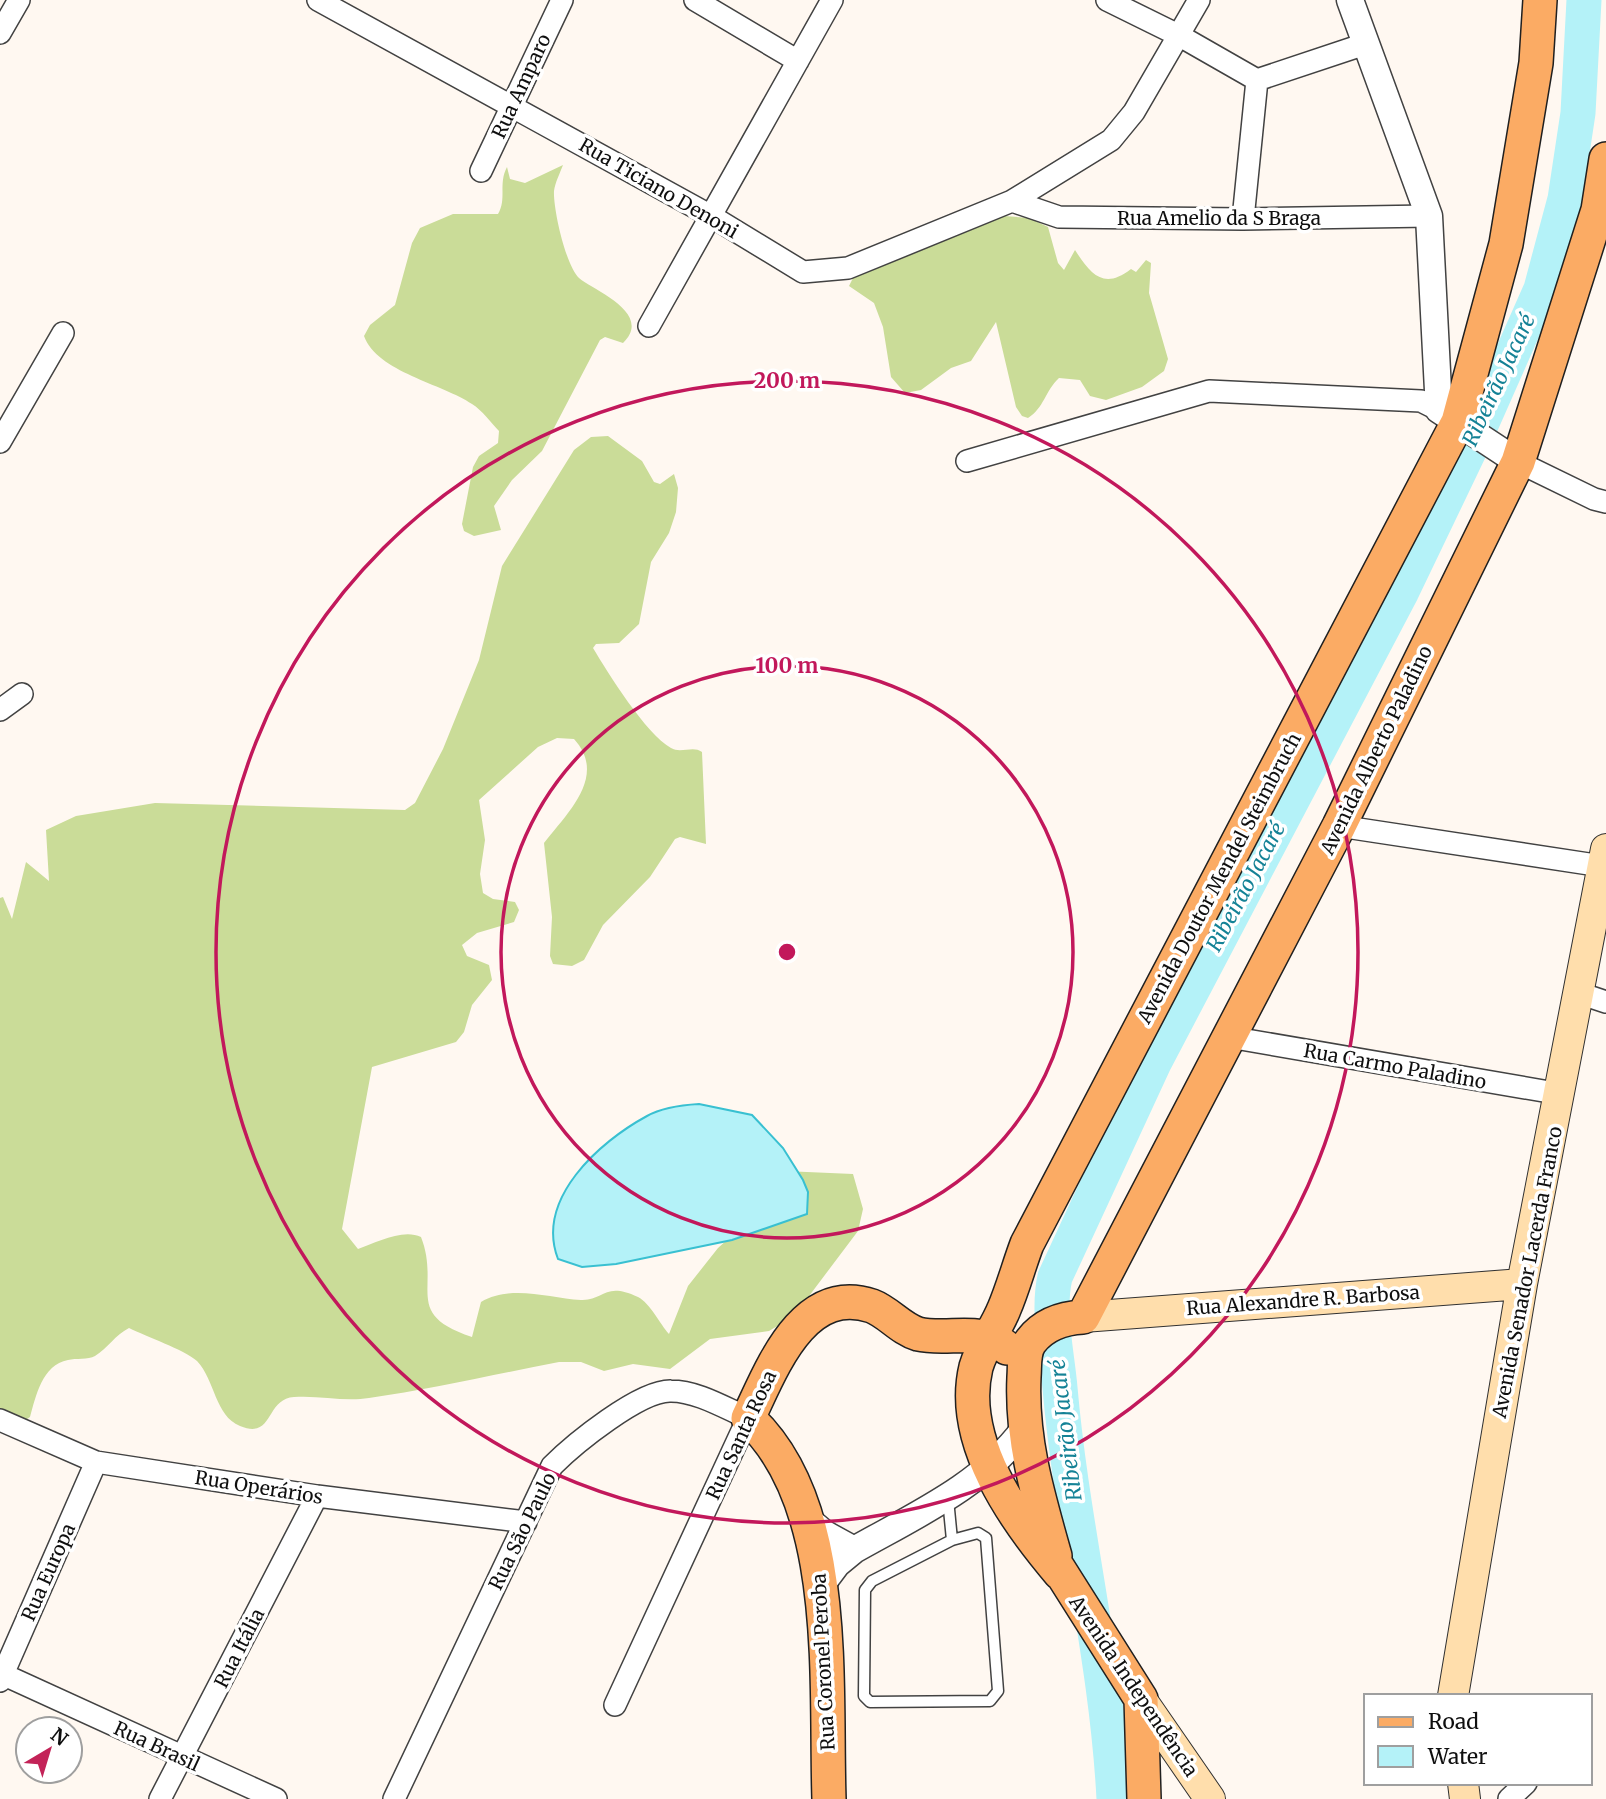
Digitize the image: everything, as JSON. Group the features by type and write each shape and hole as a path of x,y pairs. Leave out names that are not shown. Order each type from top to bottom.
{"main road":[{"name":"Avenida Doutor Mendel Steimbruch","path":"974,1336 1005,1307 1027,1244 1455,420 1506,244 1536,63 1540,0"},
{"name":"Avenida Alberto Paladino","path":"1078,1317 1339,826 1513,459 1598,210 1606,159"},
{"name":"Avenida Senador Lacerda Franco","path":"1453,1694 1522,1284 1561,1094 1592,997 1605,863"},
{"name":"Rua Alexandre R. Barbosa","path":"1078,1317 1522,1284"},
{"name":"Rua Santa Rosa","path":"748,1418 785,1345 805,1320 824,1309 840,1304 871,1306 918,1334 974,1336"},
{"name":"Avenida Independência","path":"1078,1317 1056,1321 1039,1333 1025,1353 1009,1446 1031,1537 1060,1573 1115,1661 1210,1799"},
{"name":"Avenida Independência","path":"974,1336 974,1383 979,1437 1009,1446 1030,1466 1060,1573"},
{"name":"Rua Coronel Peroba","path":"748,1418 766,1434 786,1461 806,1518 822,1584 829,1799"},
{"path":"1141,1699 1144,1799"}],"street":[{"path":"0,33 19,0"},
{"name":"Rua Ticiano Denoni","path":"317,0 512,105 710,216 803,272 848,268 1012,201 1111,140 1134,112 1199,0"},
{"name":"Rua Amparo","path":"481,172 562,0"},
{"path":"695,0 798,61"},
{"path":"649,326 832,0"},
{"path":"1107,0 1180,36 1257,80 1365,44"},
{"path":"1350,0 1429,216 1455,420"},
{"path":"1243,219 1257,80"},
{"name":"Rua Amelio da S Braga","path":"1012,201 1059,217 1243,219 1429,216"},
{"path":"0,442 63,333"},
{"path":"967,461 1209,391 1420,401 1455,420 1513,459 1594,499 1606,502"},
{"path":"0,710 22,694"},
{"path":"1339,826 1605,863"},
{"name":"Rua Carmo Paladino","path":"1229,1037 1561,1094"},
{"name":"Rua São Paulo","path":"394,1799 552,1466 575,1443 603,1422 653,1396 669,1391 693,1395 748,1418"},
{"name":"Rua Santa Rosa","path":"615,1705 748,1418"},
{"name":"Rua Operários","path":"0,1420 96,1462 317,1496 526,1522"},
{"path":"822,1584 837,1564 854,1550 947,1496 1009,1446"},
{"name":"Rua Europa","path":"1,1676 96,1462"},
{"name":"Rua Itália","path":"160,1799 317,1496"},
{"path":"806,1518 825,1534 854,1550"},
{"name":"Rua Brasil","path":"1,1676 276,1799"},
{"path":"1509,1799 1524,1785"}],"lane":[{"path":"947,1496 952,1540"},
{"path":"978,1533 986,1538 998,1691 996,1697 990,1701 870,1702 864,1696 864,1590 872,1581 952,1540 978,1533"}],"green space":[{"path":"563,165 554,199 569,262 579,278 626,312 631,322 631,332 623,343 605,337 600,340 542,451 512,480 494,506 501,530 474,536 464,531 462,524 473,467 479,456 498,443 499,431 472,404 382,359 364,336 370,325 395,305 412,243 420,228 453,214 498,214 507,167 510,179 525,183"},
{"path":"1004,216 1029,218 1048,227 1058,263 1064,270 1075,250 1093,273 1106,279 1131,269 1136,272 1146,260 1151,263 1149,293 1168,359 1164,371 1142,387 1106,400 1090,396 1080,380 1059,378 1038,409 1028,418 1022,416 1016,407 996,322 971,361 951,368 921,390 905,393 891,377 883,327 874,303 849,286 857,270"},
{"path":"608,436 642,461 654,482 660,484 674,474 678,488 676,512 669,533 651,562 639,624 619,643 596,644 593,648 628,702 661,741 675,750 695,749 702,752 706,844 680,837 675,839 650,877 603,925 584,960 572,966 553,964 550,956 552,917 544,843 580,794 586,780 587,767 583,753 574,739 557,738 538,747 479,800 485,840 480,874 483,893 493,899 515,902 519,910 514,922 477,933 462,945 467,956 489,965 492,980 472,1005 464,1032 456,1042 372,1067 342,1229 358,1249 398,1235 421,1237 428,1271 430,1309 437,1319 472,1337 481,1302 493,1297 517,1293 589,1300 611,1291 638,1297 651,1309 669,1334 688,1286 718,1248 747,1222 784,1171 853,1174 863,1209 858,1231 794,1316 769,1331 710,1339 670,1369 633,1364 604,1371 581,1362 559,1362 369,1398 294,1397 278,1404 259,1428 251,1429 240,1426 225,1414 197,1361 129,1328 95,1356 68,1360 52,1368 42,1382 30,1417 21,1423 0,1417 0,898 3,897 12,919 26,862 49,881 46,830 76,816 155,803 405,810 415,803 443,749 479,660 502,566 574,450 591,437"}],"water":[{"path":"699,1104 752,1115 783,1148 803,1180 808,1192 807,1214 732,1240 616,1264 582,1267 558,1259 553,1237 555,1215 563,1194 592,1157 628,1127 653,1113"}],"waterway":[{"name":"Ribeirão Jacaré","path":"1114,1799 1104,1696 1065,1440 1052,1318 1055,1277 1155,1061 1402,591 1473,443 1541,289 1565,199 1578,113 1584,0"}]}
